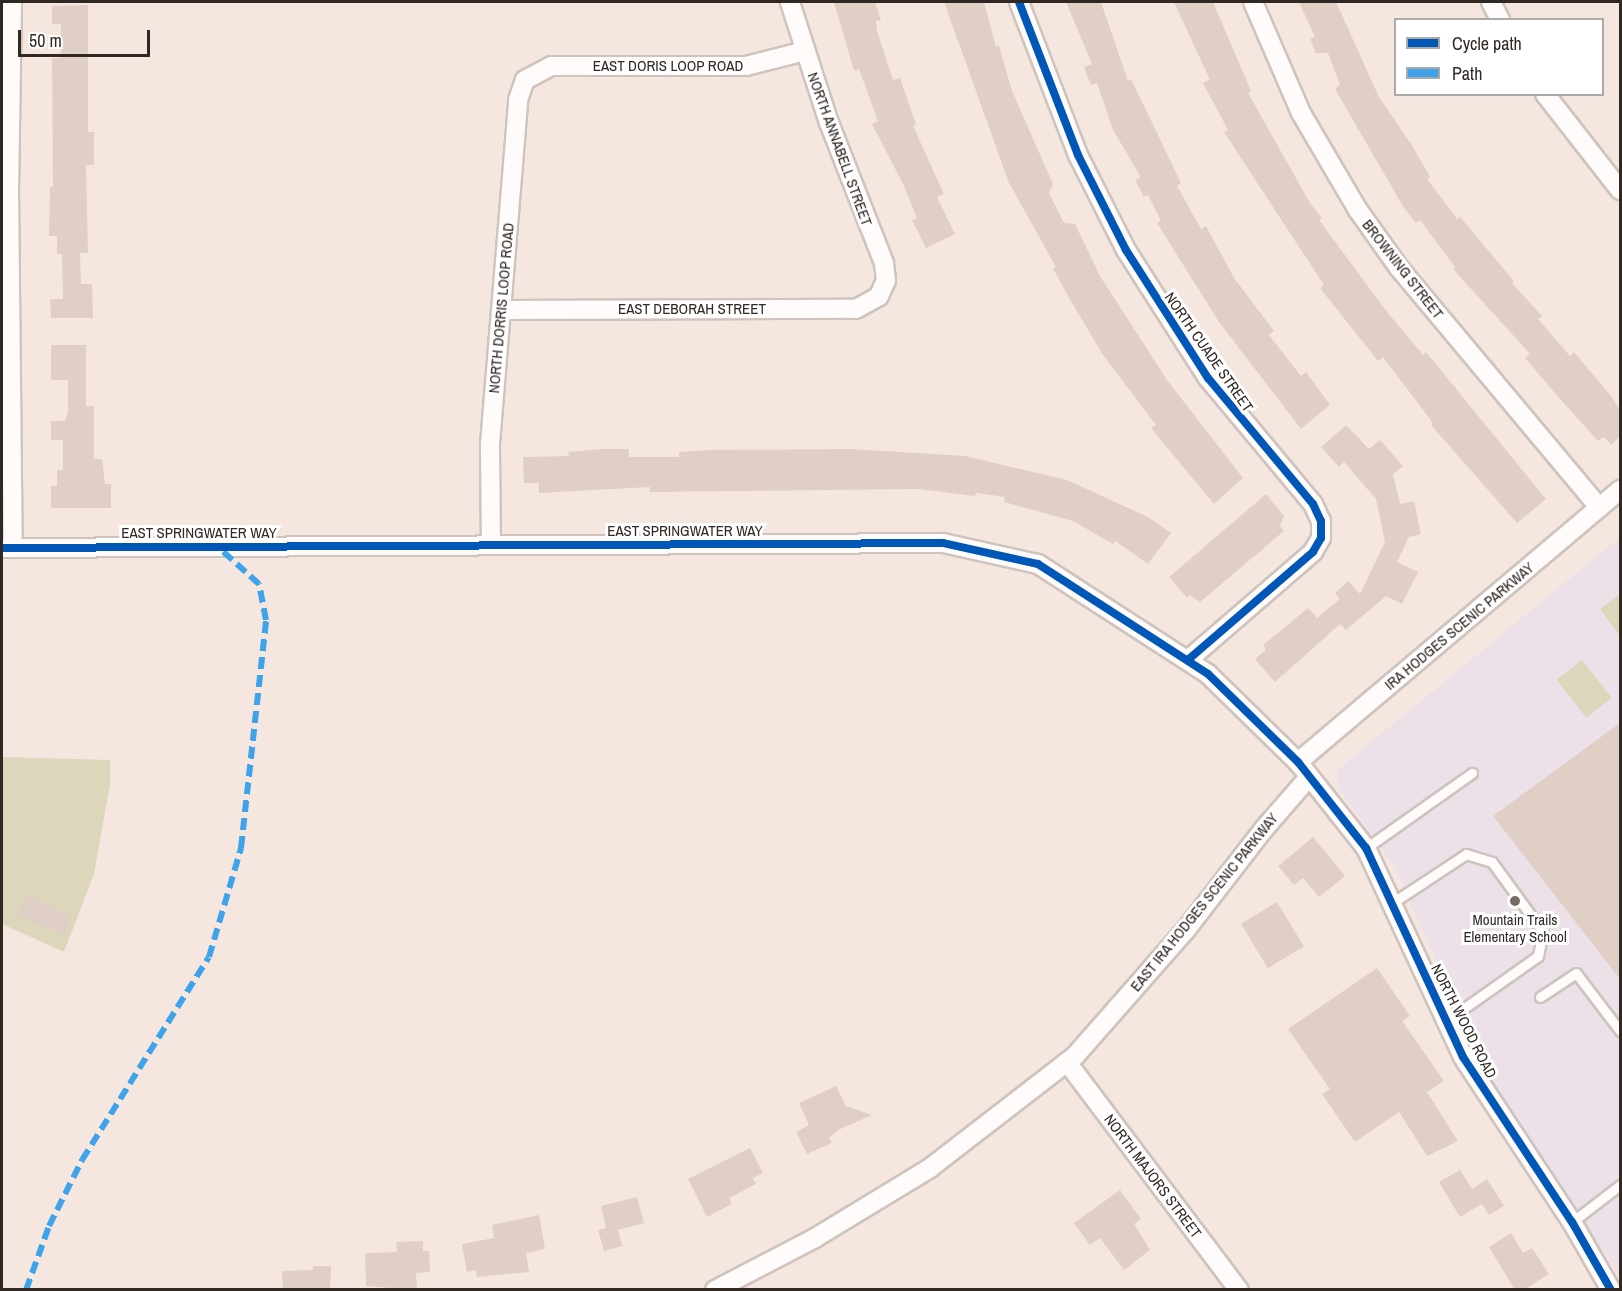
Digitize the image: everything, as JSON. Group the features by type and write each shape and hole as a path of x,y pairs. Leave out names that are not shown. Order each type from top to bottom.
{"street":[{"path":"7,548 6,79 12,2"},
{"name":"NORTH ANNABELL STREET","path":"790,2 805,51 884,263 886,280 879,296"},
{"name":"NORTH CUADE STREET","path":"1019,2 1078,155 1136,268 1208,378 1313,504 1321,521 1321,538 1313,552 1188,660"},
{"name":"BROWNING STREET","path":"1253,2 1301,113 1358,210 1407,277 1599,507"},
{"path":"1491,2 1499,18"},
{"name":"EAST DORIS LOOP ROAD","path":"530,75 551,66 746,66 805,51"},
{"name":"NORTH DORRIS LOOP ROAD","path":"491,545 490,444 518,100 530,75"},
{"path":"1547,96 1620,190"},
{"name":"EAST DEBORAH STREET","path":"501,310 856,309 879,296"},
{"name":"IRA HODGES SCENIC PARKWAY","path":"1298,762 1620,490"},
{"name":"EAST SPRINGWATER WAY","path":"7,548 944,543 1038,564 1208,674 1298,762"},
{"name":"NORTH WOOD ROAD","path":"1298,762 1366,848 1446,1021 1486,1094 1572,1222 1611,1290"},
{"name":"EAST IRA HODGES SCENIC PARKWAY","path":"715,1290 815,1238 930,1168 1067,1062 1185,931 1263,830 1310,777"},
{"name":"NORTH MAJORS STREET","path":"1067,1062 1239,1290"}],"lane":[{"path":"1366,848 1472,773"},
{"path":"1392,903 1466,854 1492,862 1543,932 1538,956 1446,1021"},
{"path":"1540,997 1576,973 1620,1031"},
{"path":"1572,1222 1620,1185"}],"shaded area":[{"name":"Mountain Trails Elementary School","path":"1620,537 1620,1267 1616,1271 1484,1069 1394,866 1337,786 1337,770"},
{"path":"1620,594 1620,636 1600,609"},
{"path":"1582,660 1612,698 1586,718 1557,680"},
{"path":"2,757 110,760 110,784 94,874 64,952 2,924"}],"building":[{"path":"834,2 875,2 881,20 876,21 877,31 893,80 900,78 916,124 913,126 944,194 937,197 955,234 926,248 912,220 917,218 903,184 872,124 878,121 859,69 854,71"},
{"path":"944,2 984,2 996,47 999,46 1012,91 1053,184 1049,193 1064,223 1075,224 1100,276 1167,380 1243,478 1214,504 1151,428 1156,425 1103,355 1068,296 1053,268 1056,267 1009,183"},
{"path":"1066,2 1101,2 1128,81 1131,79 1181,183 1177,186 1201,229 1206,226 1234,278 1274,331 1269,335 1301,376 1306,372 1330,405 1301,429 1219,322 1157,223 1161,221 1148,195 1144,197 1135,180 1140,178 1139,174 1113,130 1097,83 1091,85 1084,67 1092,64"},
{"path":"1174,2 1213,2 1251,91 1248,93 1310,203 1322,218 1319,220 1387,312 1423,355 1426,352 1546,499 1517,523 1431,425 1433,423 1383,357 1378,361 1320,288 1324,285 1224,132 1228,130 1203,83 1210,80"},
{"path":"1299,2 1336,2 1379,97 1413,147 1430,177 1427,179 1457,219 1460,217 1514,281 1512,283 1542,316 1538,319 1570,356 1574,352 1612,397 1620,411 1620,436 1611,445 1604,437 1598,441 1560,399 1525,358 1530,354 1453,269 1455,267 1420,220 1416,223 1404,208 1335,89 1340,85 1328,53 1316,53 1310,39 1315,37"},
{"path":"88,5 88,132 94,132 94,165 86,165 88,253 80,253 81,284 92,284 93,318 51,318 50,299 63,299 62,254 57,254 57,236 49,236 50,187 53,187 52,58 61,58 61,24 52,24 52,6"},
{"path":"51,345 86,345 86,406 94,406 94,459 102,459 105,484 111,484 111,508 51,508 51,486 57,486 57,470 63,470 63,440 51,440 51,421 65,421 68,412 68,380 51,380"},
{"path":"1346,425 1369,449 1380,440 1403,466 1393,474 1400,504 1414,501 1421,534 1409,537 1397,562 1418,572 1402,604 1386,596 1346,630 1340,624 1275,682 1255,659 1266,650 1263,645 1308,608 1317,618 1340,599 1335,593 1348,581 1360,594 1385,542 1376,499 1344,462 1339,467 1321,447"},
{"path":"629,449 629,457 679,457 679,452 711,450 850,449 965,456 1067,480 1148,517 1171,533 1148,564 1115,541 1113,544 1073,521 1004,502 1005,497 976,493 975,496 919,489 650,492 650,487 539,493 539,483 524,483 523,457 569,456 568,452"},
{"path":"1266,494 1284,516 1280,526 1284,531 1200,602 1190,595 1187,598 1169,577"},
{"path":"1620,723 1620,979 1493,816"},
{"path":"1313,837 1345,876 1319,897 1303,878 1294,885 1278,866"},
{"path":"26,894 73,915 63,936 17,915"},
{"path":"1277,902 1304,947 1268,968 1241,924"},
{"path":"1377,968 1410,1016 1402,1021 1444,1081 1427,1092 1458,1141 1427,1156 1399,1112 1355,1142 1322,1094 1330,1089 1288,1029"},
{"path":"836,1086 846,1106 872,1115 838,1130 829,1138 832,1143 807,1154 796,1132 809,1125 799,1103"},
{"path":"750,1148 763,1173 753,1178 756,1184 729,1198 732,1204 707,1217 688,1179"},
{"path":"1460,1170 1472,1189 1487,1179 1504,1206 1489,1215 1482,1204 1460,1217 1439,1182"},
{"path":"1120,1190 1141,1219 1134,1224 1150,1250 1124,1270 1100,1238 1090,1245 1074,1223"},
{"path":"637,1197 644,1223 618,1230 622,1246 604,1251 598,1230 606,1228 601,1206"},
{"path":"539,1215 545,1249 526,1253 529,1272 477,1277 476,1270 467,1272 462,1244 494,1238 492,1225"},
{"path":"1511,1233 1523,1253 1532,1248 1549,1274 1524,1290 1515,1290 1489,1247"},
{"path":"423,1241 423,1251 429,1251 430,1272 416,1273 417,1290 366,1286 365,1253 397,1252 396,1242"},
{"path":"313,1266 331,1266 330,1290 283,1290 282,1271 313,1270"}],"marked path":[{"path":"26,1290 49,1226 82,1160 209,957 241,848 266,620 259,584 218,547"}],"cycle path":[{"path":"1019,2 1078,155 1126,250 1208,378 1313,504 1321,521 1321,538 1313,552 1188,660"},
{"path":"2,548 943,543 1038,564 1208,674 1298,762 1366,848 1463,1057 1572,1222 1611,1290"}],"place":[{"name":"Mountain Trails Elementary School","path":"1515,901"}]}
